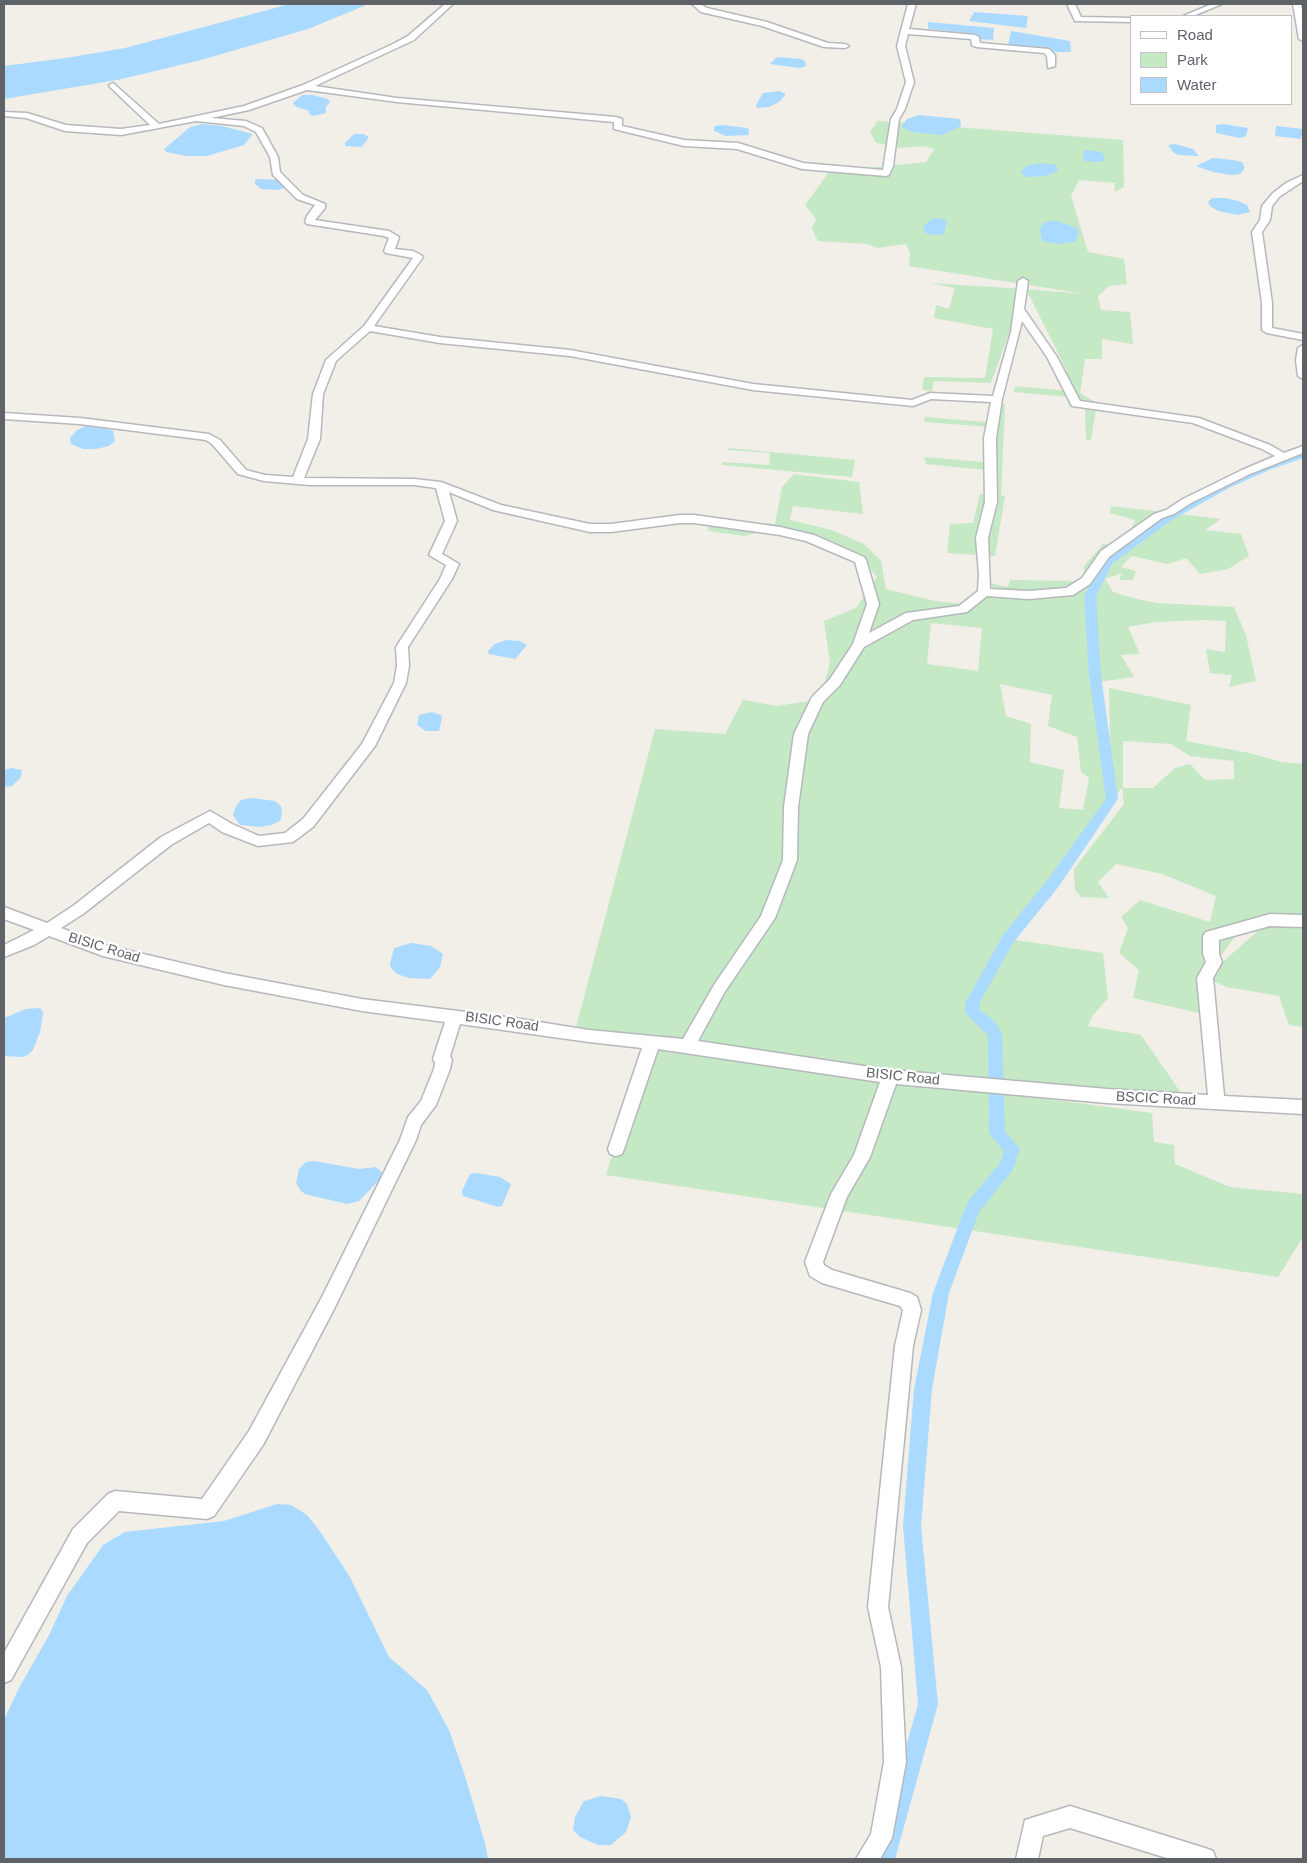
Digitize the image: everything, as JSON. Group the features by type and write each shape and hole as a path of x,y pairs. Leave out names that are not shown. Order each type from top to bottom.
{"street":[{"path":"4,114 26,116 52,126 121,132 157,127 246,108 353,67 402,43 449,4"},
{"path":"696,4 704,10 724,16 764,24 827,45 845,46"},
{"path":"306,86 387,99 616,120 618,122 617,127 684,143 738,146 802,166 886,173 890,166 892,133 895,119 901,109 910,82 908,65 901,46 912,4"},
{"path":"1072,4 1078,20 1130,20"},
{"path":"1190,15 1218,4"},
{"path":"1297,4 1303,39"},
{"path":"906,31 975,38 976,45 1046,51 1052,55 1051,66"},
{"path":"113,85 157,127"},
{"path":"197,119 246,124 258,130 274,157 276,173 300,197 320,204 320,208 312,216 310,222 386,233 394,237 389,251 413,254 418,257 368,328 331,360 318,394 314,439 297,481"},
{"path":"1303,178 1289,185 1276,195 1267,206 1265,220 1257,232 1267,303 1267,330 1303,337"},
{"path":"984,592 985,574 982,538 991,502 990,438 997,399 1016,332 1024,281"},
{"path":"1019,309 1052,357 1076,404 1195,420 1266,446 1284,457"},
{"path":"368,328 440,340 570,353 753,387 913,403 930,396 997,399"},
{"path":"1303,348 1301,360 1303,376"},
{"path":"4,416 88,422 209,437 216,442 242,472 264,478 297,481 397,481 441,486 505,510 590,528 610,528 688,519 780,531 810,538 860,560 873,604 859,644 835,682 817,700 801,734 791,807 790,860 768,918 719,989 687,1046"},
{"path":"859,644 910,616 963,609 984,592 1029,595 1069,592 1086,581 1105,554 1158,516 1170,512 1187,501 1246,472 1303,449"},
{"path":"4,951 29,941 48,930 78,910 166,841 210,816 228,828 258,841 288,838 308,823 368,746 400,683 403,666 402,647 446,579 452,564 435,555 451,522 441,486"},
{"name":"BISIC Road","path":"4,913 102,950 224,979 362,1005 454,1016 589,1036 687,1046 890,1077 1009,1086"},
{"path":"1217,1103 1206,1003 1206,978 1214,962 1211,936 1270,920 1303,921"},
{"path":"4,1674 80,1536 115,1501 207,1509 256,1438 328,1303 408,1140 414,1122 428,1104 442,1069 444,1060 441,1059 454,1016"},
{"path":"616,1149 652,1042"},
{"path":"867,1859 881,1838 895,1762 891,1667 878,1607 904,1346 912,1302 904,1298 828,1277 816,1270 814,1262 840,1194 862,1157 890,1077"},
{"name":"BSCIC Road","path":"1009,1086 1107,1096 1303,1108"},
{"path":"1026,1859 1033,1828 1070,1817 1205,1859"}],"green space":[{"path":"878,121 1123,140 1124,187 1114,192 1115,183 1079,180 1071,196 1088,252 1124,259 1127,284 1109,286 1098,296 1101,310 1130,312 1133,344 1102,339 1102,359 1085,359 1080,393 1097,403 1091,440 1086,440 1085,409 1069,406 1067,397 1014,392 1015,386 1068,391 1067,371 1026,289 1085,294 909,266 910,253 906,244 877,248 868,244 818,241 812,229 816,219 805,205 829,172 926,162 934,149 924,146 902,148 876,143 870,132"},
{"path":"930,283 1025,289 991,383 934,381 932,391 922,390 924,377 985,378 993,329 934,318 936,305 949,309 955,288"},
{"path":"1005,404 1001,495 1005,496 995,556 947,553 950,524 973,523 980,494 986,494 986,470 926,464 924,457 983,462 992,427 925,422 924,417 985,422 998,407"},
{"path":"729,448 855,460 852,477 722,465 722,462 769,465 770,453 728,450"},
{"path":"794,474 859,482 863,514 793,506 790,520 832,530 864,544 881,561 886,589 935,601 972,605 997,593 989,583 1008,587 1010,580 1084,581 1084,566 1103,544 1117,544 1132,527 1135,520 1110,513 1111,506 1221,519 1205,530 1241,534 1249,556 1228,569 1200,574 1186,558 1168,564 1131,556 1121,567 1136,571 1133,580 1119,580 1122,573 1105,579 1113,592 1133,598 1157,603 1234,607 1246,635 1256,681 1229,687 1232,675 1210,673 1206,649 1225,652 1226,621 1156,622 1128,627 1140,654 1121,655 1134,677 1098,682 1099,698 1111,792 1109,688 1191,705 1186,741 1249,753 1282,762 1303,764 1303,921 1278,921 1303,924 1303,1027 1289,1025 1279,996 1227,987 1206,978 1203,1014 1133,998 1139,970 1119,953 1128,928 1121,917 1140,900 1210,922 1216,896 1162,874 1116,864 1098,882 1109,898 1081,897 1075,890 1074,869 1124,804 1122,788 1112,799 1054,882 1009,939 1103,953 1108,998 1093,1015 1088,1026 1141,1035 1181,1093 1108,1093 893,1078 1152,1113 1154,1142 1174,1145 1175,1164 1230,1187 1303,1194 1303,1237 1278,1277 606,1175 646,1044 687,1046 768,918 790,860 801,734 821,696 830,663 824,621 856,608 877,577 860,557 798,533 780,536 763,531 745,536 708,531 710,520 775,524 782,487","holes":["931,623 982,628 978,671 927,664","1000,684 1052,695 1048,726 1077,737 1081,772 1089,778 1083,810 1059,808 1064,770 1030,762 1031,724 1006,716","1123,741 1171,744 1190,756 1234,761 1234,779 1205,780 1190,764 1175,768 1153,788 1123,788","1269,921 1207,975 1241,928"]},
{"path":"743,700 777,706 815,700 797,734 787,860 766,916 682,1040 575,1031 655,729 725,734"}],"water":[{"path":"290,4 369,4 308,29 201,60 117,80 4,99 4,66 125,48"},
{"path":"974,12 1028,16 1026,28 969,21"},
{"path":"928,22 994,28 993,40 979,39 979,35 976,34 930,29 928,28"},
{"path":"1011,31 1070,41 1071,52 1055,52 1042,48 1008,45"},
{"path":"777,57 801,59 805,61 806,66 800,68 770,64"},
{"path":"779,91 786,94 779,102 769,107 757,108 756,105 763,93"},
{"path":"302,95 312,95 328,99 330,102 326,107 326,113 314,116 309,114 309,111 295,106 293,103"},
{"path":"919,115 960,119 961,126 943,135 911,132 901,127 907,119"},
{"path":"202,124 222,126 253,134 244,145 207,156 186,156 166,152 164,149 190,127"},
{"path":"1223,124 1248,128 1246,136 1240,138 1216,133 1216,125"},
{"path":"723,125 748,128 749,135 726,136 714,131 714,126"},
{"path":"1276,126 1303,129 1303,136 1301,136 1301,139 1275,136"},
{"path":"354,134 363,134 369,137 362,147 345,146 345,143"},
{"path":"1175,144 1193,149 1199,156 1178,155 1168,145"},
{"path":"1083,151 1101,152 1105,156 1103,161 1084,161"},
{"path":"1213,158 1242,162 1245,168 1240,174 1232,175 1213,172 1196,166"},
{"path":"1046,163 1055,165 1058,168 1057,171 1046,176 1024,177 1021,172 1029,165"},
{"path":"255,180 280,180 285,183 284,188 278,190 261,189 255,184"},
{"path":"1212,198 1226,198 1238,201 1247,205 1250,212 1238,215 1218,211 1210,206 1208,202"},
{"path":"933,218 947,220 944,234 925,233 923,227"},
{"path":"1054,220 1077,228 1079,233 1075,242 1056,244 1042,241 1040,230 1043,223"},
{"path":"85,426 113,431 115,441 109,446 96,449 83,449 71,444 70,438 76,431"},
{"path":"506,640 520,641 527,645 515,659 487,652 495,644"},
{"path":"432,712 441,715 439,731 426,731 417,725 419,715"},
{"path":"12,768 22,770 21,777 12,786 4,787 4,770"},
{"path":"251,798 275,801 281,806 282,814 280,821 260,827 240,825 233,815 235,808 241,800"},
{"path":"411,943 431,946 443,954 440,967 430,979 409,978 397,974 391,968 390,964 394,948"},
{"path":"39,1008 43,1014 40,1032 33,1050 28,1055 22,1057 4,1056 4,1018 26,1009"},
{"path":"314,1161 359,1169 376,1167 382,1172 381,1178 359,1201 347,1204 305,1194 296,1183 299,1169 306,1162"},
{"path":"476,1173 500,1177 511,1184 502,1206 498,1207 463,1196 462,1191 470,1174"},
{"path":"277,1504 291,1505 307,1515 350,1577 389,1657 427,1690 449,1730 464,1773 488,1859 4,1859 4,1720 19,1688 49,1635 67,1596 103,1545 125,1532 224,1521"},
{"path":"601,1796 621,1799 627,1804 631,1817 626,1832 611,1845 598,1845 580,1837 573,1830 575,1817 584,1801"}],"waterway":[{"path":"885,1859 928,1704 912,1526 923,1389 941,1293 973,1208 1007,1166 1012,1149 997,1133 995,1034 990,1026 972,1011 973,1002 1008,939 1054,882 1112,799 1095,675 1090,596 1108,562 1166,519 1225,486 1265,468 1303,455"}]}
